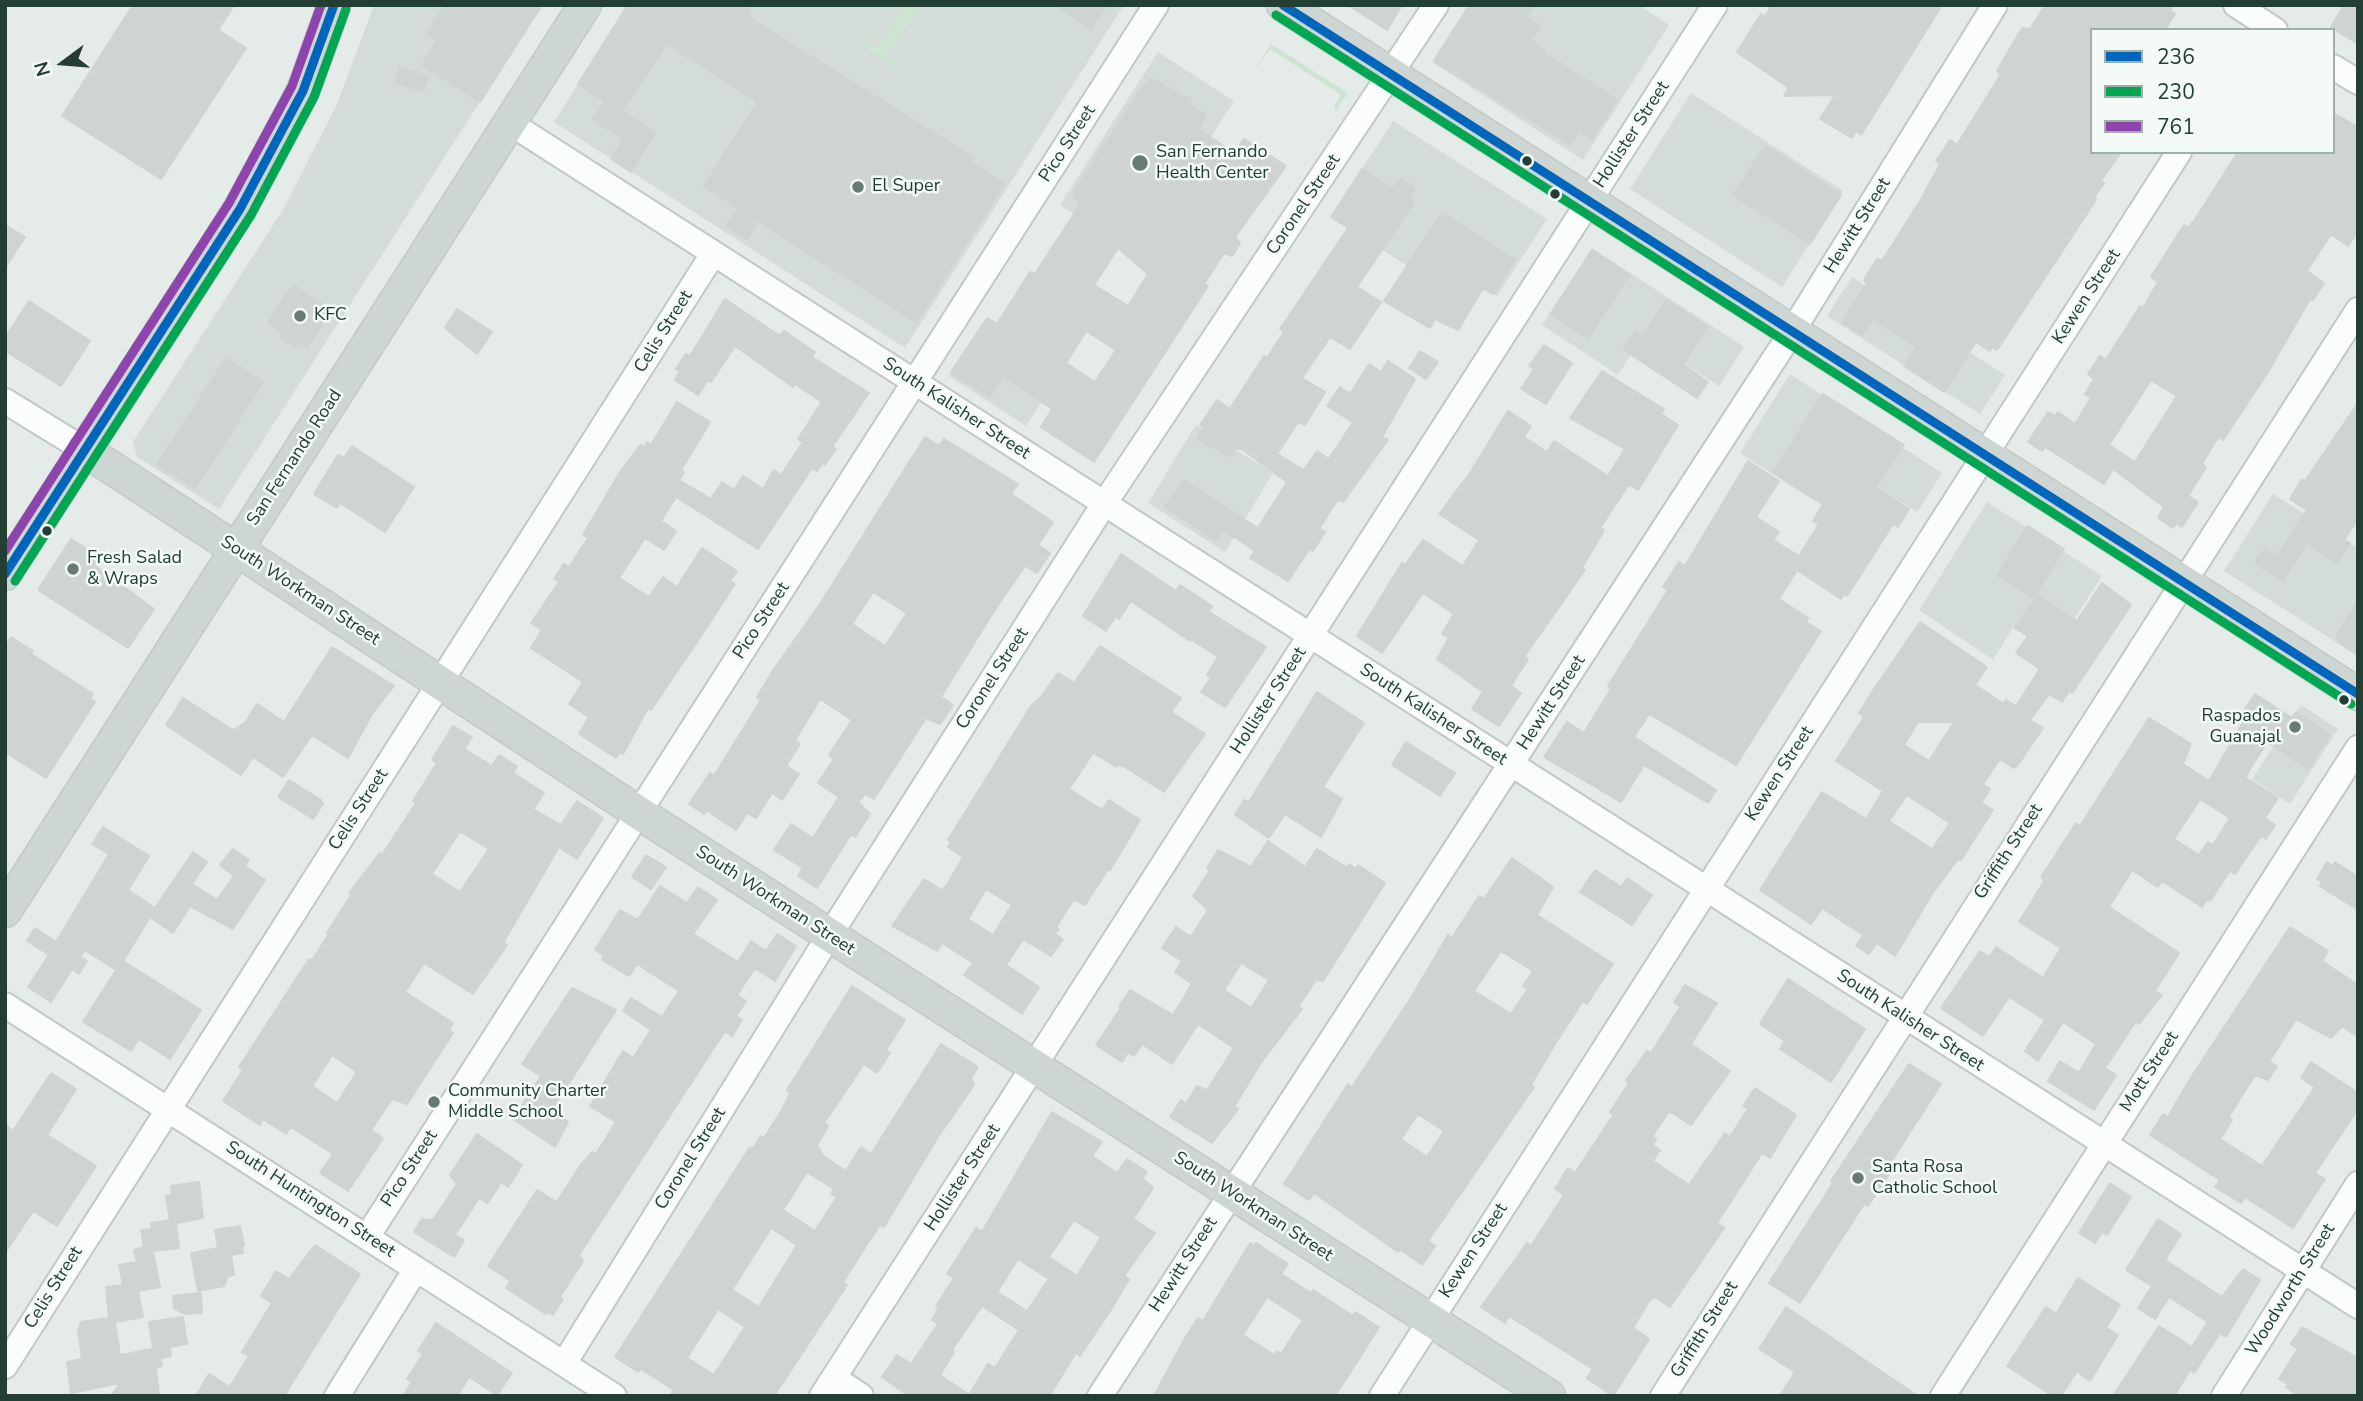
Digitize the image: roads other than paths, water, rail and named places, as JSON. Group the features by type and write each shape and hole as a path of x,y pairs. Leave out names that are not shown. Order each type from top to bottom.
{"main road":[{"path":"5,574 240,209 303,91 334,5"},
{"name":"San Fernando Road","path":"5,911 585,5"},
{"path":"1283,5 2358,694"},
{"name":"South Workman Street","path":"83,449 829,936 1549,1396"}],"street":[{"name":"Pico Street","path":"367,1237 1156,5"},
{"name":"Coronel Street","path":"565,1362 829,936 1104,504 1436,5"},
{"name":"Hollister Street","path":"828,1387 1715,5"},
{"name":"Hewitt Street","path":"1100,1396 1793,330 1995,5"},
{"path":"2236,5 2267,22"},
{"path":"2335,68 2358,82"},
{"name":"South Kalisher Street","path":"509,123 2358,1306"},
{"name":"Kewen Street","path":"1382,1396 2178,154"},
{"name":"Celis Street","path":"5,1366 713,254"},
{"name":"Griffith Street","path":"1663,1396 2358,310"},
{"name":"South Workman Street","path":"5,401 83,449"},
{"name":"Mott Street","path":"1943,1396 2358,748"},
{"name":"South Huntington Street","path":"5,1004 614,1396"},
{"name":"Woodworth Street","path":"2224,1396 2358,1184"},
{"path":"337,1396 416,1269"},
{"path":"828,1387 861,1396"}],"place":[{"name":"San Fernando Health Center","path":"1140,163"},
{"name":"El Super","path":"858,187"},
{"name":"KFC","path":"300,316"},
{"name":"Fresh Salad & Wraps","path":"73,569"},
{"name":"Raspados Guanajal","path":"2295,727"},
{"name":"Community Charter Middle School","path":"434,1102"},
{"name":"Santa Rosa Catholic School","path":"1858,1178"}]}
